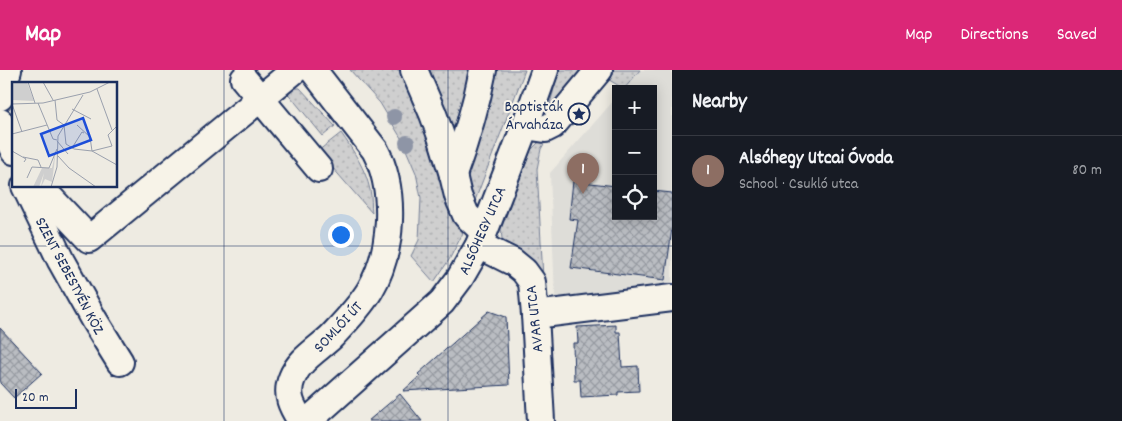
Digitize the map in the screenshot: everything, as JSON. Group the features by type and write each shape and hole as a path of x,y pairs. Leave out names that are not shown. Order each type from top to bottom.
{"street":[{"path":"0,97 8,70"},
{"path":"41,188 89,238 252,89 295,70"},
{"name":"SOMLÓI ÚT","path":"301,421 292,407 289,393 291,380 298,366 329,339 357,309 370,290 380,267 386,246 389,202 388,187 381,162 375,150 313,70"},
{"name":"AVAR UTCA","path":"414,70 433,114 453,174 458,196 466,215 481,238 524,271 530,278 534,288 541,421"},
{"path":"453,174 464,146 482,70"},
{"name":"ALSÓHEGY UTCA","path":"308,421 442,302 460,278 481,238 545,70"},
{"path":"525,126 545,129 553,125 599,70"},
{"path":"252,89 319,169"},
{"path":"0,122 12,147"},
{"name":"SZENT SEBESTYÉN KÖZ","path":"26,188 62,261 94,320 120,362"},
{"path":"535,315 672,298"}],"shaded area":[{"path":"350,70 409,70 465,229 449,260 434,282 411,256 419,240 421,198 416,173 401,138 380,103"},
{"path":"419,70 475,70 454,158"},
{"path":"488,70 525,70 471,211 461,189"},
{"path":"559,70 587,70 548,111"},
{"path":"614,70 640,70 627,85 617,85 606,78"},
{"path":"640,70 672,70 672,312 556,322 550,173 612,103 612,220 657,220 657,85 627,85"},
{"path":"289,88 300,88 335,126 323,136 286,91"},
{"path":"341,133 365,175 371,193 372,213 318,151"},
{"path":"548,137 541,149 537,169 543,278 506,248 502,239 501,229 531,150"}],"building":[{"path":"573,181 612,186 612,220 657,220 657,191 672,193 672,229 665,280 571,268 578,220 569,219"},
{"path":"489,311 506,317 509,385 403,391 420,376 418,374"},
{"path":"616,325 616,332 620,332 622,367 638,366 639,391 618,392 618,395 581,397 580,380 574,380 573,343 578,343 577,327"},
{"path":"0,328 42,373 14,398 0,383"},
{"path":"400,394 422,421 368,421"}],"place":[{"name":"Baptisták Árvaháza","path":"579,114"},
{"name":"Alsóhegy Utcai Óvoda","path":"583,194"}]}
